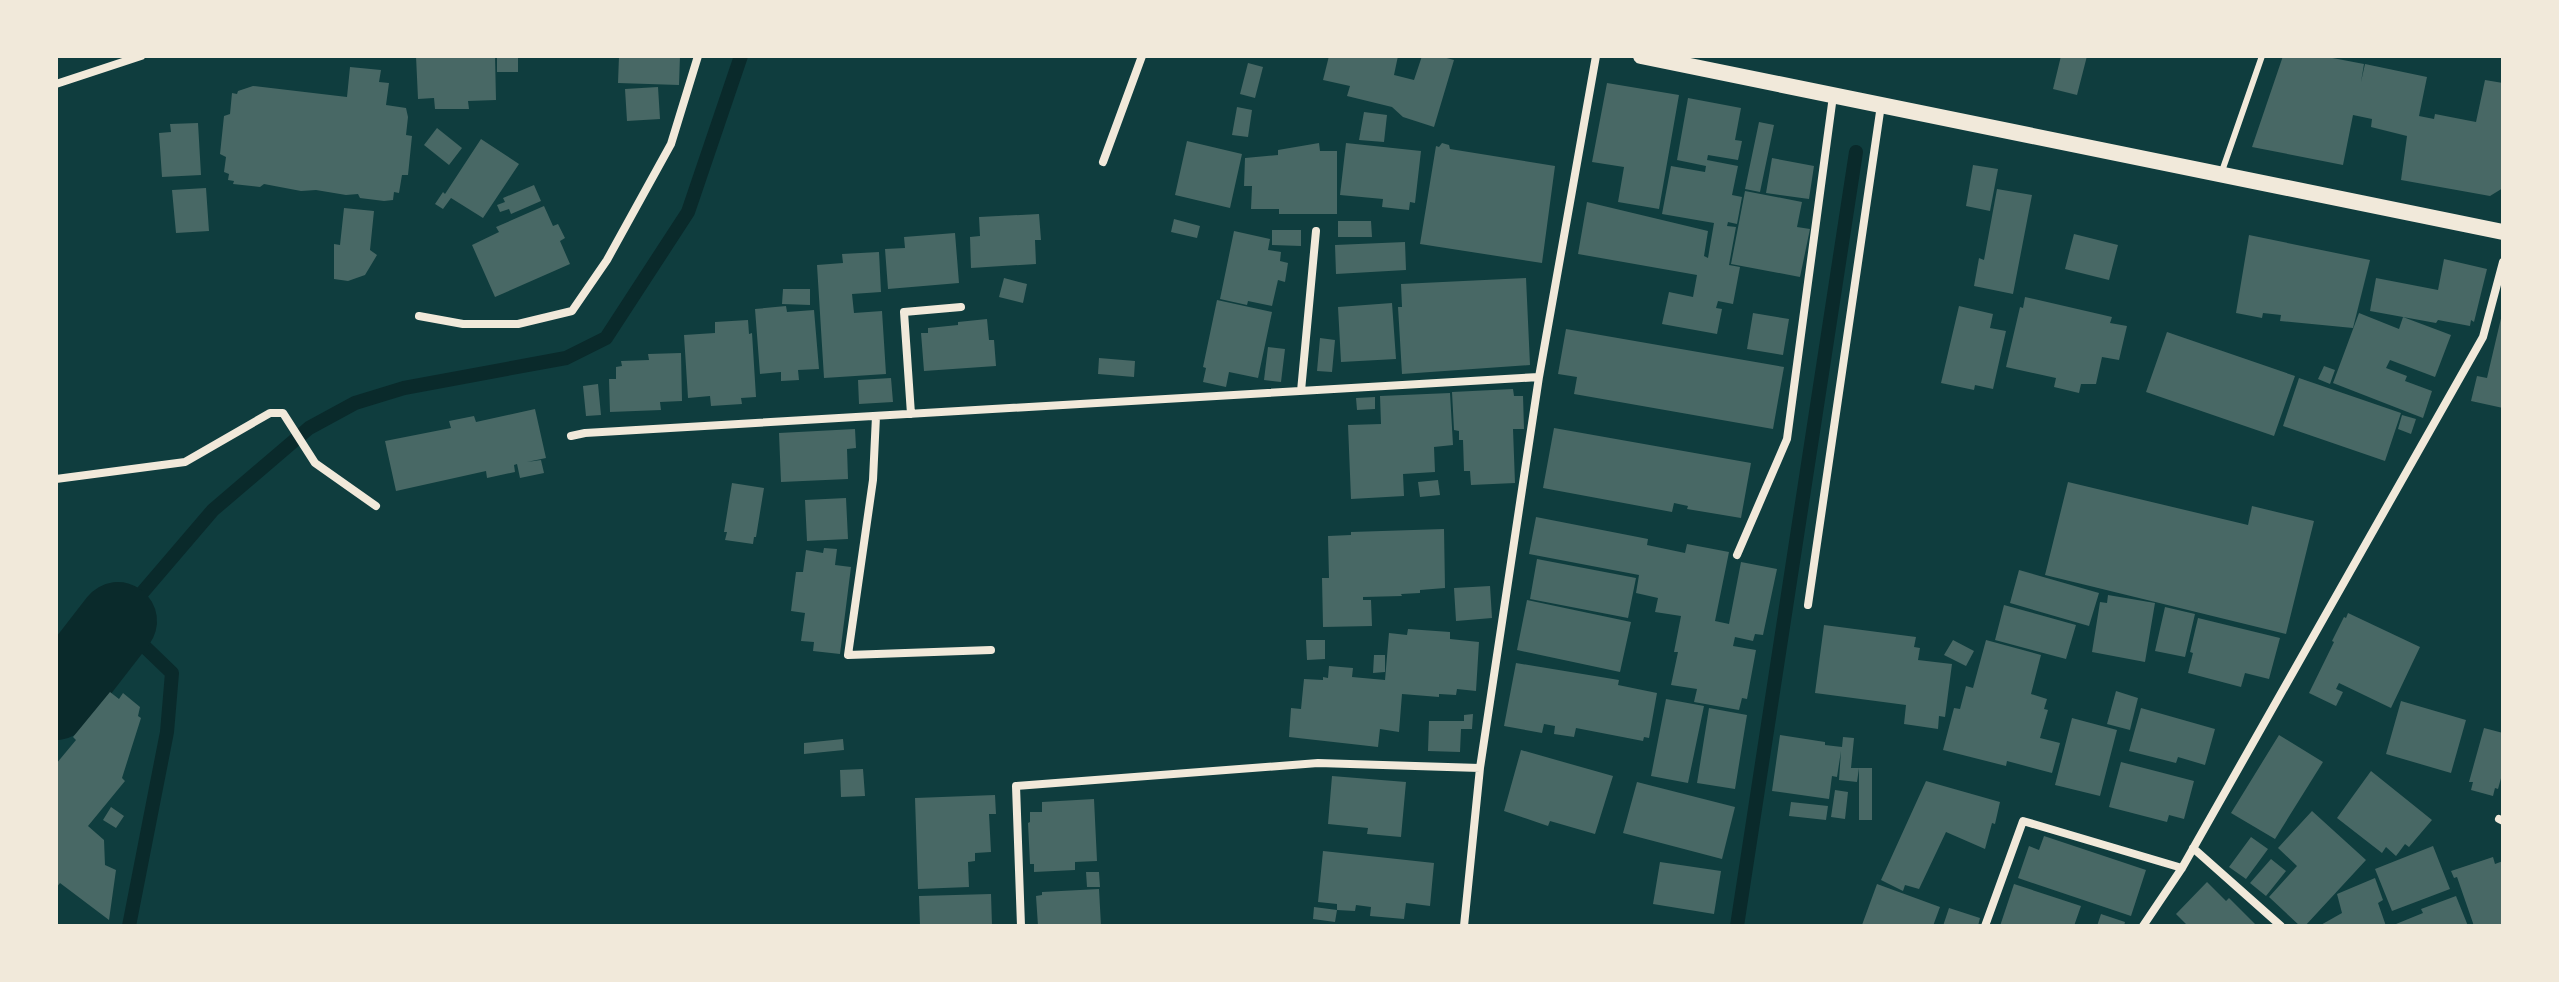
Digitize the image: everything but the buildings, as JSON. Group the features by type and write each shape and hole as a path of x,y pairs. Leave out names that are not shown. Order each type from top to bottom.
{"main road":[{"path":"1641,56 2503,232"}],"street":[{"path":"56,84 141,56"},
{"path":"419,316 463,324 518,324 572,311 607,260 671,144 698,56"},
{"path":"1103,162 1142,56"},
{"path":"1464,926 1480,768 1539,377 1596,56"},
{"path":"1737,555 1787,439 1833,95"},
{"path":"1808,605 1882,104"},
{"path":"1301,391 1316,231"},
{"path":"2143,926 2182,868 2483,337 2503,262"},
{"path":"911,414 904,312 961,307"},
{"path":"571,436 1539,377"},
{"path":"56,479 185,462 270,413 283,413 315,463 376,506"},
{"path":"876,416 873,480 848,655 991,650"},
{"path":"1021,926 1016,786 1318,763 1480,768"},
{"path":"1985,926 2023,821 2182,868"},
{"path":"2193,848 2281,926"}],"lane":[{"path":"2221,174 2262,56"}],"waterway":[{"path":"129,926 167,732 172,673 118,621 213,510 309,428 355,403 404,388 566,358 606,338 688,212 741,56"},
{"path":"1737,926 1856,152"},
{"path":"56,701 118,621"}]}
